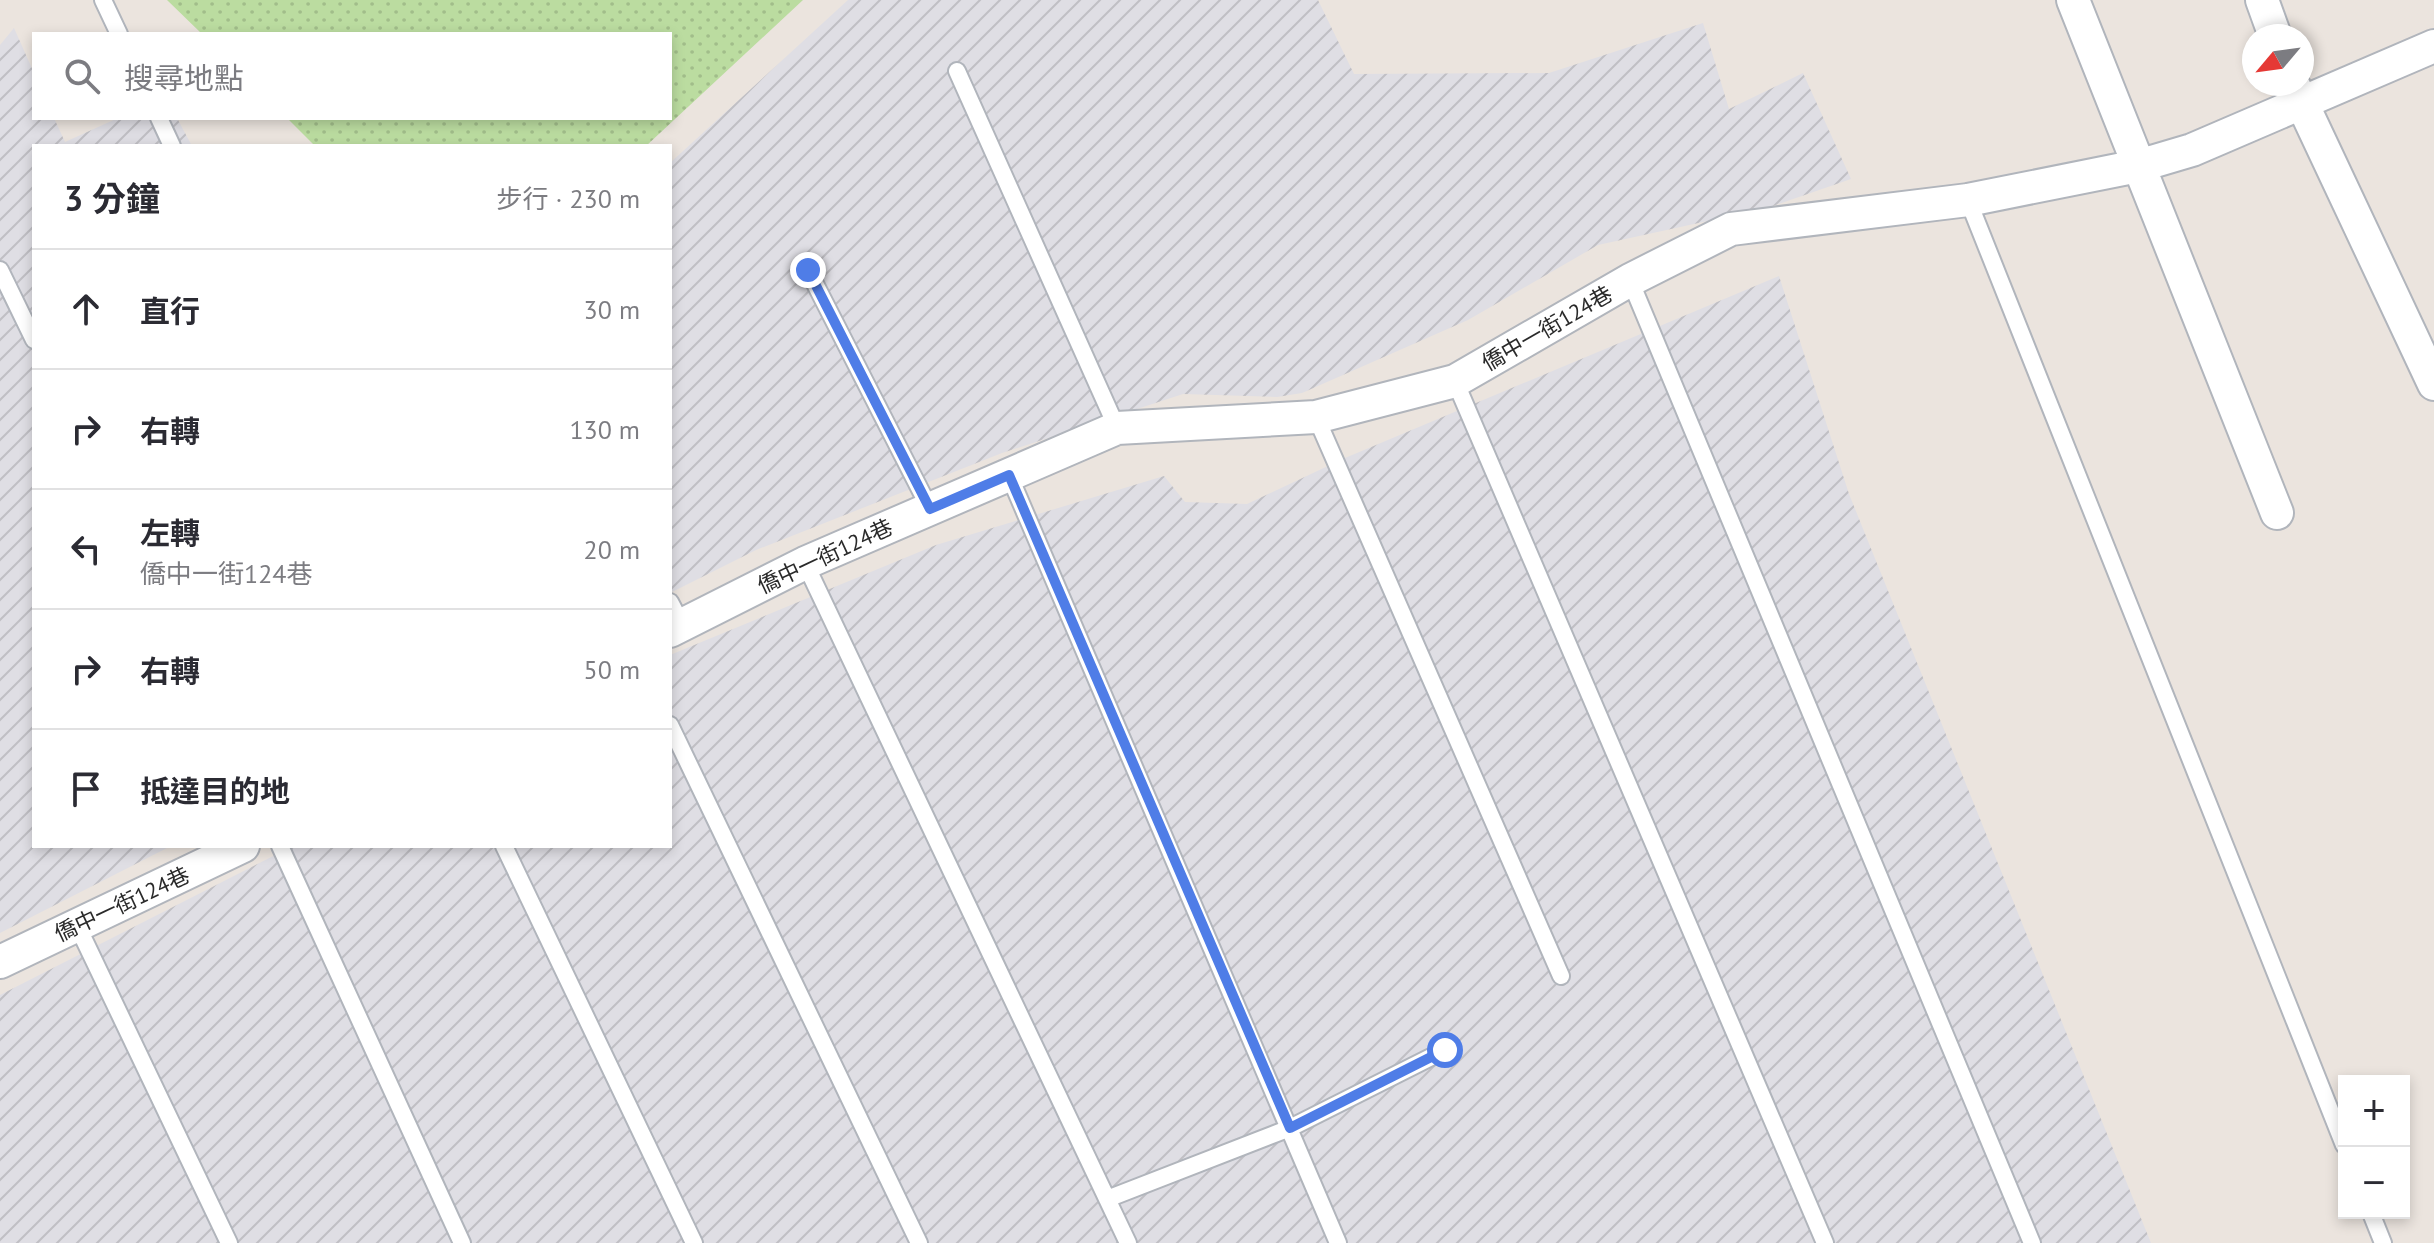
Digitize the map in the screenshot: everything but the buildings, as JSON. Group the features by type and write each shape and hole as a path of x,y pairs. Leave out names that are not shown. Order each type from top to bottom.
{"street":[{"path":"2073,0 2277,513"},
{"path":"2262,0 2271,24"},
{"name":"僑中一街124巷","path":"2314,87 2434,46"},
{"name":"僑中一街124巷","path":"674,620 1117,428 1316,417 1455,381 1630,280 1731,229 1968,200 2138,166 2192,150 2291,96"},
{"path":"2298,96 2434,384"},
{"name":"僑中一街124巷","path":"0,962 239,848"}],"lane":[{"path":"103,0 118,32"},
{"path":"957,71 1117,428"},
{"path":"160,120 171,144"},
{"path":"1968,200 2338,1130"},
{"path":"0,270 32,336"},
{"path":"808,270 930,509"},
{"path":"1630,280 2032,1243"},
{"path":"1455,381 1825,1243"},
{"path":"1316,417 1561,976"},
{"path":"1009,475 1338,1243"},
{"path":"805,563 1128,1243"},
{"path":"672,729 919,1243"},
{"path":"281,848 462,1243"},
{"path":"505,848 694,1243"},
{"path":"77,925 229,1243"},
{"path":"1107,1199 1290,1128 1445,1050"},
{"path":"2373,1219 2383,1243"}],"shaded area":[{"path":"848,0 1318,0 1354,74 1549,73 1703,23 1729,109 1803,73 1851,179 1767,208 1598,245 1468,320 1302,393 1277,397 1183,394 1002,453 756,550 672,592 672,161"},
{"path":"14,28 32,68 32,120 55,120 65,142 114,120 178,120 191,144 32,144 32,848 167,848 0,933 0,45"},
{"path":"1779,276 1849,494 2151,1243 0,1243 0,995 289,848 672,848 672,654 936,545 1164,476 1185,502 1247,504 1345,458"}],"green space":[{"path":"167,0 803,0 648,144 313,144 289,120 672,120 672,32 200,32"}],"route":[{"path":"808,270 930,509 1009,475 1290,1128 1445,1050"}]}
